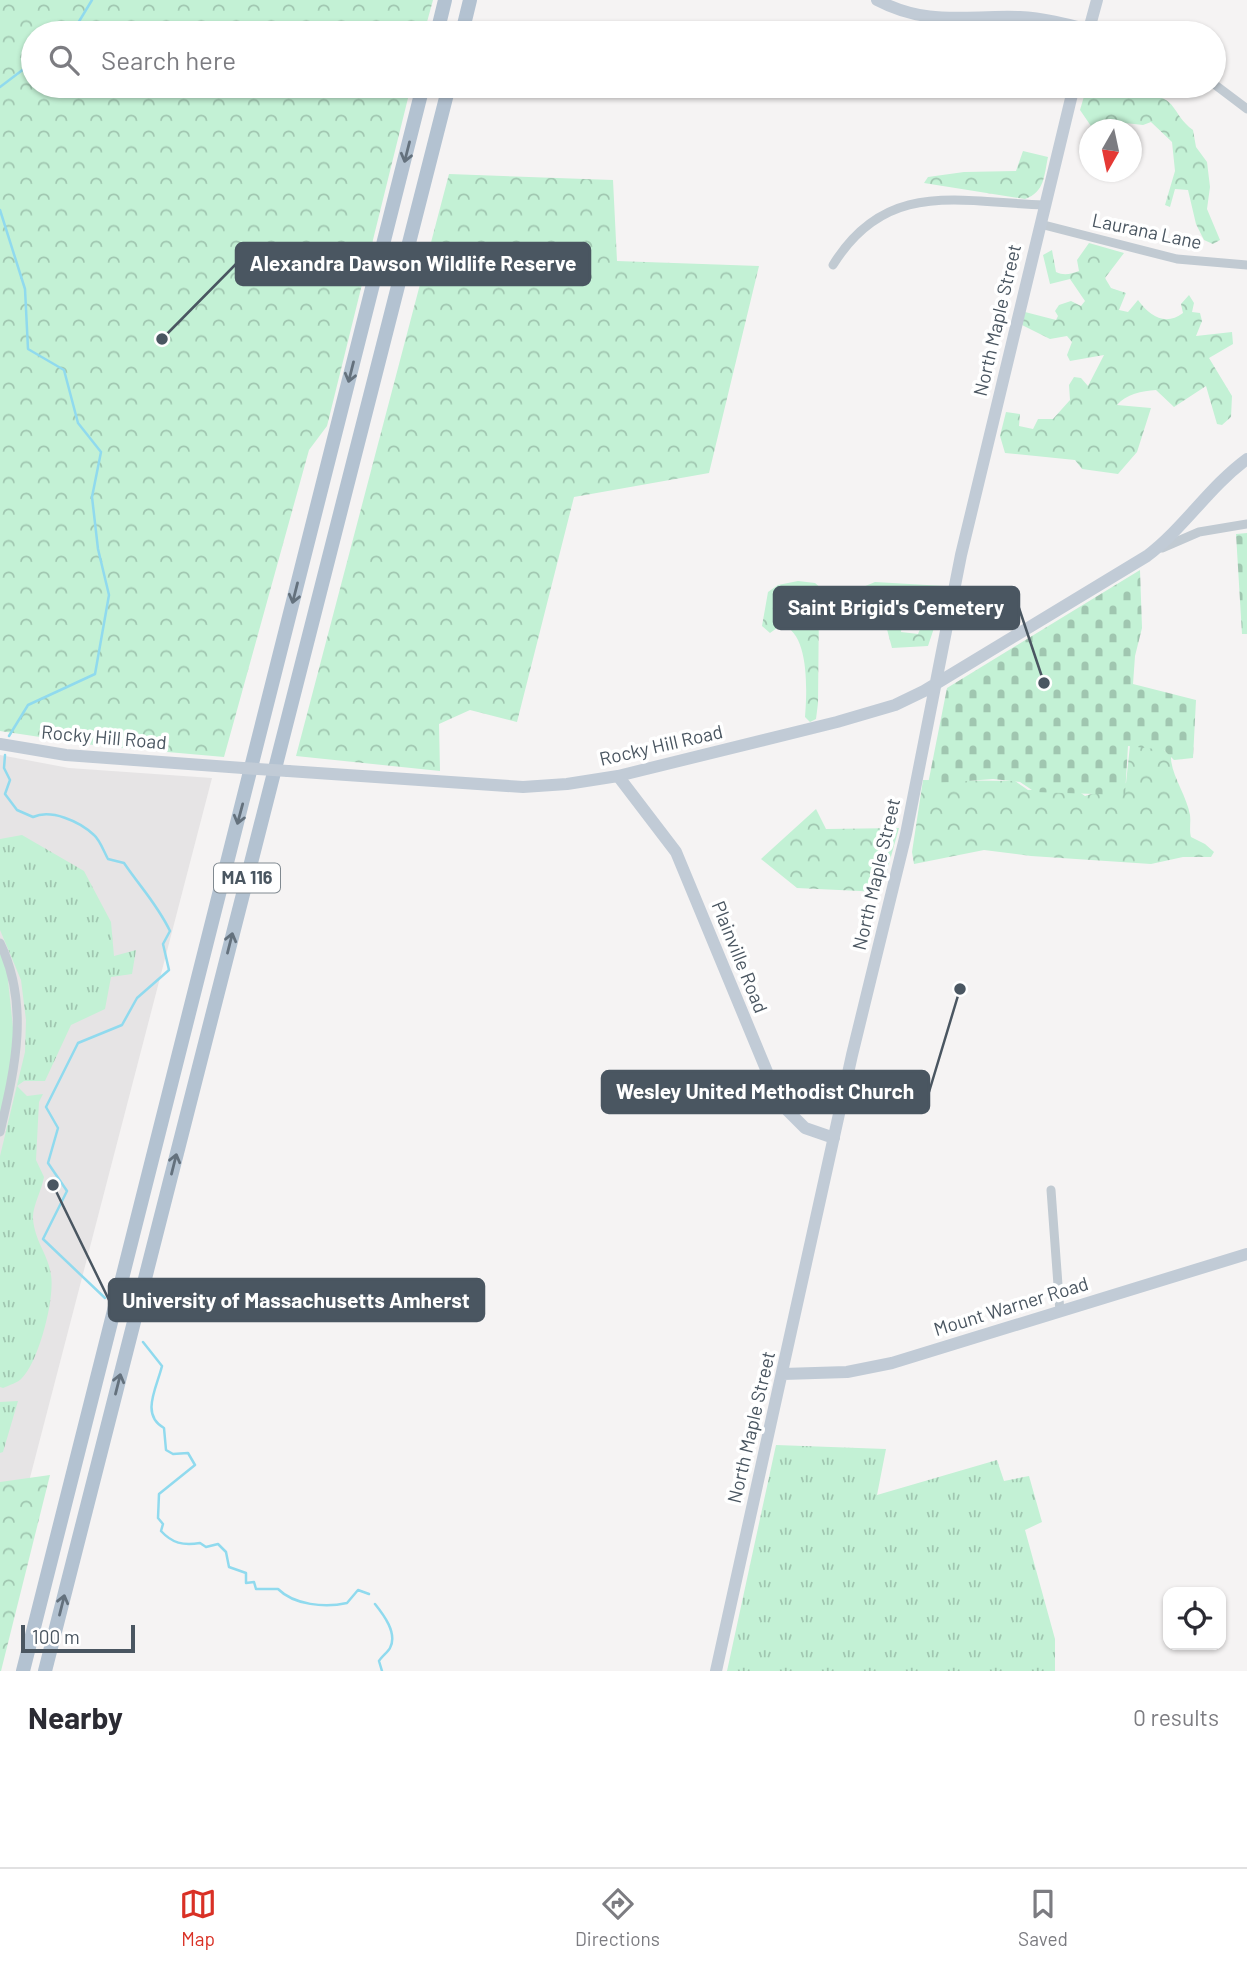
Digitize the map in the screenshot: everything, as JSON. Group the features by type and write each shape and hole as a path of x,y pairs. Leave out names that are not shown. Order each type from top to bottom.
{"main road":[{"path":"440,21 445,0"},
{"path":"465,21 470,0"},
{"path":"877,0 905,12 931,18 1021,17 1039,21"},
{"path":"1092,21 1097,0"},
{"name":"MA 116","path":"23,1671 421,98"},
{"name":"MA 116","path":"45,1671 446,98"},
{"name":"North Maple Street","path":"716,1671 834,1138 906,834 964,544 1071,98"},
{"name":"Rocky Hill Road","path":"0,744 76,756 523,787 618,776 895,705 934,685 1147,556 1167,540 1214,489 1247,459"},
{"name":"Plainville Road","path":"618,776 676,852 780,1103 806,1128 834,1138"},
{"name":"Mount Warner Road","path":"783,1374 827,1374 862,1370 1247,1254"}],"street":[{"path":"1226,92 1247,109"},
{"path":"834,265 856,234 898,206 923,201 1044,205"},
{"name":"Laurana Lane","path":"1040,224 1177,258 1247,265"},
{"path":"1147,556 1189,536 1247,524"},
{"path":"0,943 13,976 19,1025 15,1065 0,1132"},
{"path":"1051,1190 1060,1312"}],"shaded area":[{"path":"0,755 69,768 212,778 0,1593"}],"green space":[{"path":"0,0 433,0 427,21 21,21 21,98 408,98 327,426 309,450 224,757 100,746 0,731"},
{"path":"1084,98 1161,98 1172,105 1193,130 1196,147 1207,162 1210,187 1207,209 1220,240 1213,244 1204,240 1196,224 1188,190 1175,189 1170,207 1165,205 1175,171 1172,142 1151,122 1143,125 1142,119 1086,119 1080,110"},
{"path":"1023,151 1048,157 1040,187 1025,199 924,183 928,177 964,172 1016,171"},
{"path":"449,174 613,180 617,261 759,266 709,473 574,497 517,722 470,710 439,724 440,771 296,756"},
{"path":"1089,243 1124,253 1105,278 1111,288 1126,293 1119,310 1128,312 1138,300 1153,315 1170,319 1183,313 1181,304 1189,295 1194,303 1192,312 1200,313 1202,321 1196,336 1232,332 1233,344 1209,358 1232,396 1231,417 1222,425 1217,424 1206,386 1174,407 1156,390 1130,396 1117,405 1151,408 1137,452 1118,474 1082,469 1075,460 1005,453 1000,436 1006,412 1020,414 1019,426 1033,429 1038,419 1053,419 1070,400 1069,385 1074,377 1081,378 1088,386 1104,355 1070,361 1067,355 1072,342 1067,336 1050,339 1022,325 1025,312 1056,320 1058,316 1055,311 1059,305 1071,301 1081,306 1085,301 1070,279 1050,284 1043,255 1052,250 1056,272 1073,273 1079,271 1077,260"},
{"path":"1247,533 1247,634 1242,634 1236,534"},
{"path":"1140,570 1142,628 1135,656 1133,684 1196,700 1193,758 1174,760 1164,750 1128,746 1125,795 1035,792 1020,782 993,779 928,784 947,688"},
{"path":"798,581 815,583 822,589 831,589 835,595 829,602 819,601 818,703 816,719 810,722 805,717 805,664 797,639 790,630 781,625 770,633 762,626 768,592 778,585"},
{"path":"875,582 944,586 937,610 916,603 904,609 901,632 918,634 924,620 936,622 928,646 892,648 881,607 867,612 860,593 863,587"},
{"path":"1131,736 1164,750 1171,756 1173,770 1188,808 1191,837 1214,852 1211,857 1183,857 1151,864 984,850 914,864 912,852 923,780 1015,781 1028,790 1075,789 1085,796 1126,783"},
{"path":"816,809 826,829 899,828 881,892 797,888 761,859"},
{"path":"22,835 84,871 111,922 114,956 136,950 132,974 111,977 105,1009 71,1025 45,1081 24,1081 17,1086 27,1096 43,1094 39,1102 36,1160 44,1177 33,1219 52,1285 44,1329 34,1358 20,1380 3,1388 0,1387 0,1156 25,1052 26,1020 21,980 0,930 0,839"},
{"path":"0,948 5,952 16,1056 0,1129"},
{"path":"18,1401 3,1452 0,1453 0,1402"},
{"path":"776,1445 886,1449 877,1495 997,1460 1004,1481 1029,1476 1042,1522 1025,1530 1055,1639 1055,1671 727,1671"},
{"path":"50,1475 1,1671 0,1671 0,1482"}],"waterway":[{"path":"79,21 92,0"},
{"path":"0,87 21,71"},
{"path":"0,210 25,289 28,349 64,370 78,423 101,452 92,497 98,549 109,595 95,674 28,705 9,736"},
{"path":"5,755 4,768 10,780 5,794 17,810 33,817 56,815 88,830 98,840 108,859 124,863 170,931 163,944 169,970 137,998 122,1025 78,1043 46,1107 58,1128 48,1163 67,1191 43,1239 105,1298"},
{"path":"143,1342 162,1366 152,1408 153,1416 164,1428 166,1450 173,1454 188,1453 195,1465 159,1494 158,1518 163,1524 161,1531 178,1543 200,1543 206,1547 218,1544 226,1552 229,1567 246,1573 246,1583 254,1582 256,1589 278,1589 292,1599 320,1605 347,1603 358,1590 369,1594"},
{"path":"375,1604 392,1636 390,1648 379,1661 382,1671"}],"place":[{"name":"Alexandra Dawson Wildlife Reserve","path":"162,339"},
{"name":"Saint Brigid's Cemetery","path":"1044,683"},
{"name":"Wesley United Methodist Church","path":"960,989"},
{"name":"University of Massachusetts Amherst","path":"53,1185"}]}
